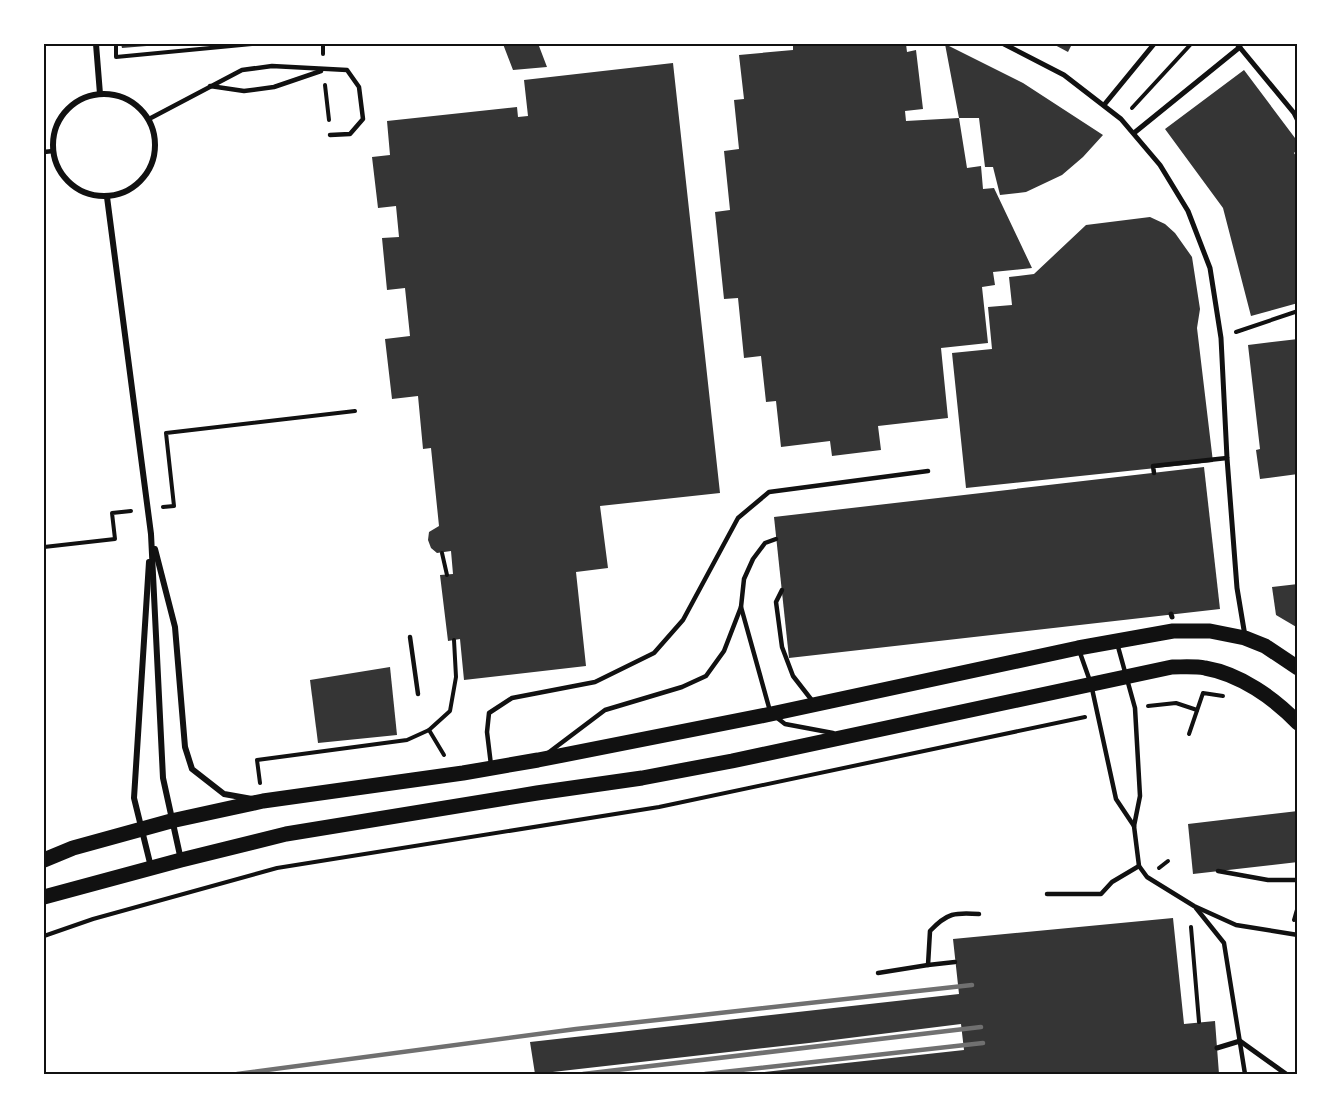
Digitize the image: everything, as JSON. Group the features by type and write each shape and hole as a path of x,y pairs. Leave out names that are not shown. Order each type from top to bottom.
{"main road":[{"path":"44,860 73,848 171,822 262,794 491,767 538,759 771,714 1116,640 1165,632 1194,629 1245,638 1265,646 1298,668"},
{"path":"44,897 286,834 642,778 1172,667 1204,668 1226,674 1267,695 1298,723"}],"street":[{"path":"96,44 100,94"},
{"path":"1004,44 1065,75 1121,119 1160,165 1188,212 1210,268 1221,338 1237,588 1245,638"},
{"path":"1104,105 1154,44"},
{"path":"1134,134 1238,45 1294,113 1298,121"},
{"path":"100,94 124,97 141,109 149,119 156,146 153,162 142,182 124,193 107,197 88,195 69,183 57,166 52,142 56,127 68,109 86,97 100,94"},
{"path":"107,197 151,534 163,778 181,860"},
{"path":"151,534 176,627 185,747 192,769 224,794 262,794"},
{"path":"151,534 134,798 151,868"},
{"path":"1217,1048 1240,1041 1286,1074"}],"lane":[{"path":"149,119 242,70 272,66 347,70 360,87 363,119 350,134 330,135"},
{"path":"210,86 244,91 274,87 324,70"},
{"path":"44,152 53,151"},
{"path":"1154,473 1153,466 1227,458"},
{"path":"491,767 487,732 489,713 512,698 595,682 654,653 683,620 738,518 769,492 928,471"},
{"path":"538,759 605,710 682,687 706,676 724,651 741,607 744,579 753,559 765,543 776,539"},
{"path":"782,590 776,602 782,648 793,676 814,704"},
{"path":"741,607 771,714 785,724 850,736"},
{"path":"410,637 417,694"},
{"path":"1116,640 1135,708 1140,796 1134,826 1139,866 1148,877 1194,906 1236,925 1298,935"},
{"path":"1078,648 1091,684 1116,799 1134,826"},
{"path":"1047,894 1101,894 1112,882 1139,866"},
{"path":"1218,871 1268,880 1298,880"},
{"path":"1194,906 1224,943 1245,1074"},
{"path":"928,965 930,931 941,919 956,912 979,914"},
{"path":"878,973 956,962"}],"path":[{"path":"116,44 116,57 252,44"},
{"path":"323,44 330,135"},
{"path":"1139,100 1191,44"},
{"path":"1221,338 1298,310"},
{"path":"44,547 116,540 112,513 174,506 166,434 356,411"},
{"path":"442,553 447,575"},
{"path":"262,794 257,760 407,740 429,730 450,711 456,677 454,640"},
{"path":"1190,734 1203,693"},
{"path":"1135,708 1176,703 1197,710"},
{"path":"44,936 93,919 277,868 659,807 1098,715"},
{"path":"1191,922 1199,1022"}],"building":[{"path":"121,44 159,44 159,45 122,48"},
{"path":"503,44 546,44 539,46 547,67 513,70"},
{"path":"793,44 906,44 907,52 916,50 923,109 905,111 906,121 959,118 967,168 981,166 983,189 994,188 1032,268 993,272 995,285 982,287 988,343 941,348 948,418 878,426 881,450 832,456 830,441 781,447 776,401 766,402 761,356 744,358 738,298 724,299 715,212 730,210 724,151 739,149 734,100 744,99 739,55 793,50"},
{"path":"945,44 1023,83 1103,135 1062,175 1026,192 1000,195 993,167 985,167 979,118 959,118"},
{"path":"1053,44 1072,44 1068,52"},
{"path":"673,63 720,493 600,506 608,568 576,572 586,666 464,680 460,639 448,641 440,575 453,574 451,551 437,553 431,548 428,540 429,532 439,526 431,448 423,449 418,396 392,399 385,339 410,336 405,288 387,290 382,238 399,237 396,206 378,208 372,157 390,155 387,121 517,107 518,117 528,116 524,80"},
{"path":"1244,70 1298,142 1298,149 1294,153 1298,159 1298,303 1251,316 1223,208 1165,129"},
{"path":"1150,217 1165,224 1175,233 1192,257 1200,309 1197,328 1213,462 966,488 952,353 992,349 988,307 1012,305 1009,277 1034,274 1086,225"},
{"path":"1298,339 1298,474 1260,479 1256,450 1260,449 1248,345"},
{"path":"1204,467 1220,609 789,658 774,517"},
{"path":"1298,584 1298,628 1276,615 1272,587"},
{"path":"390,667 397,735 318,743 310,680"},
{"path":"1298,811 1298,862 1193,874 1188,824"},
{"path":"1173,918 1184,1024 1215,1021 1219,1074 755,1074 964,1050 961,1024 535,1074 530,1042 959,994 953,939"}],"railway":[{"path":"237,1074 576,1029 972,985"},
{"path":"583,1074 981,1027"},
{"path":"705,1074 983,1043"}]}
